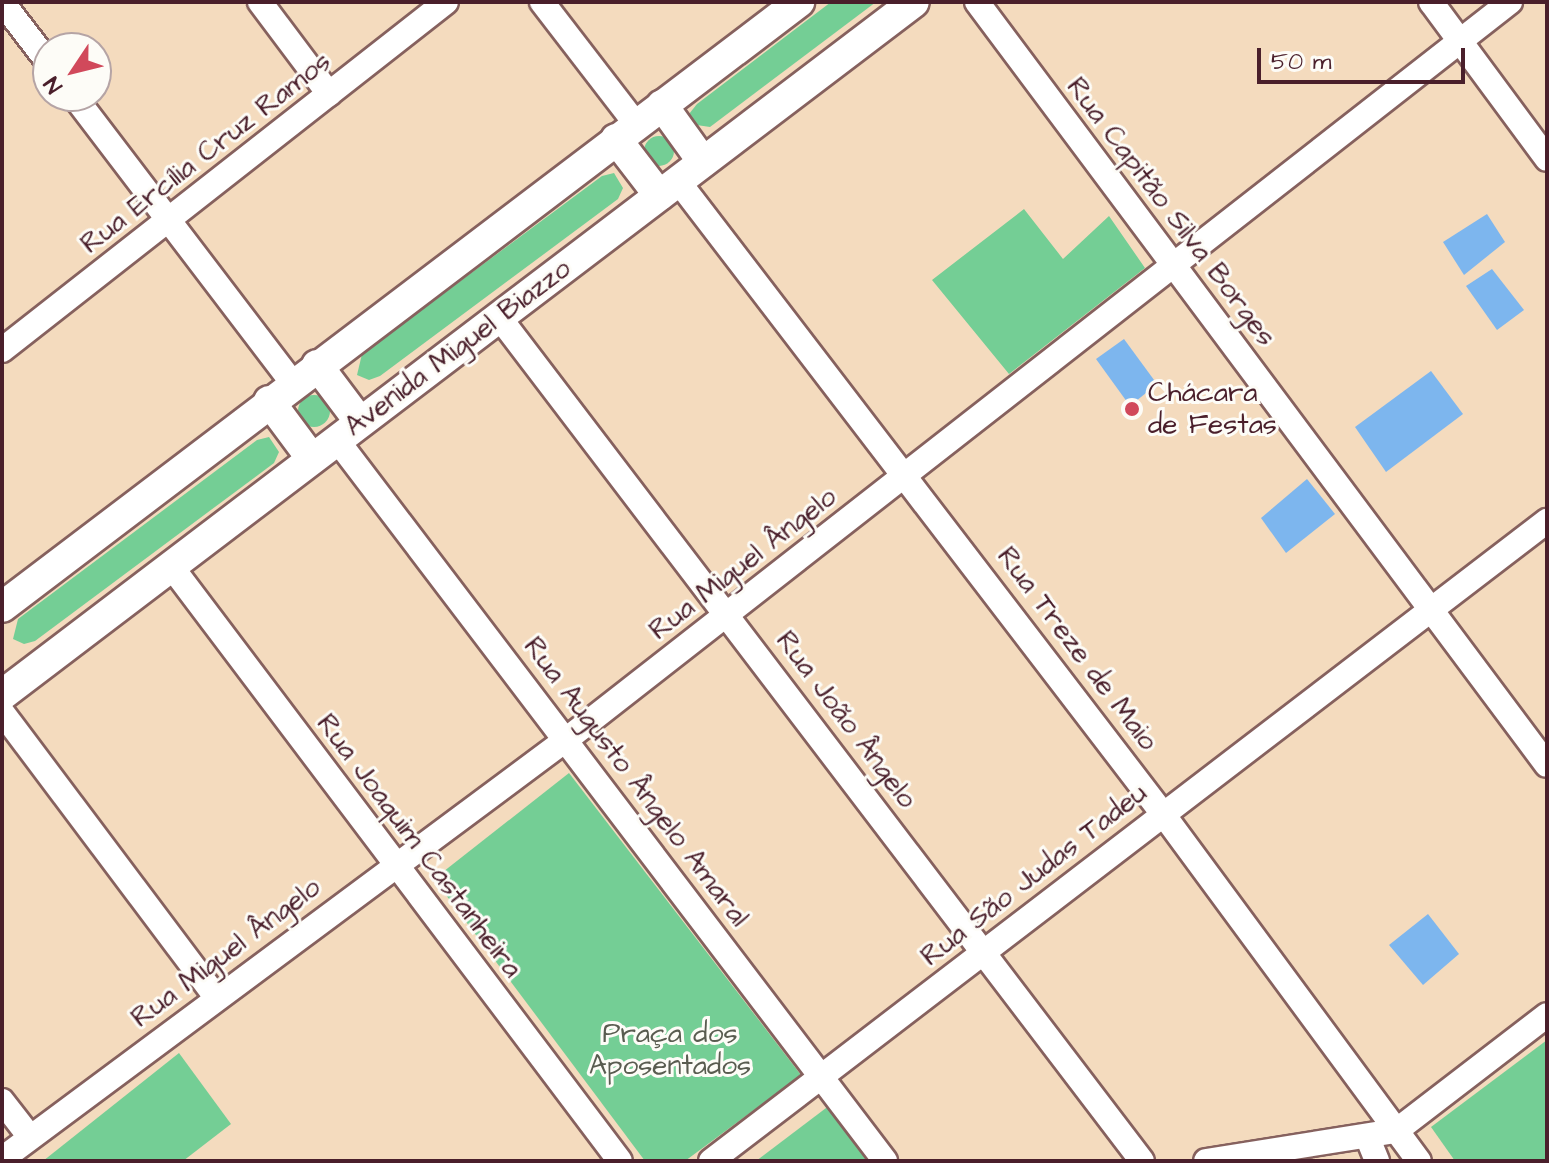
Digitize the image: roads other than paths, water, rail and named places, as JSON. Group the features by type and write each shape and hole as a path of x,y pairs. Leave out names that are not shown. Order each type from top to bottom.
{"street":[{"path":"2,2 32,41"},
{"path":"260,2 329,94"},
{"name":"Rua Ercília Cruz Ramos","path":"2,350 446,2"},
{"path":"542,2 626,132 668,188"},
{"path":"2,607 269,401 799,2"},
{"name":"Avenida Miguel Biazzo","path":"7,680 171,566 914,2"},
{"name":"Rua Capitão Silva Borges","path":"977,2 1428,612 1547,765"},
{"path":"1431,2 1547,159"},
{"name":"Rua Miguel Ângelo","path":"2,1159 567,739 1176,268 1510,2"},
{"path":"662,105 703,162"},
{"path":"86,112 169,220 305,374 349,431"},
{"name":"Rua Treze de Maio","path":"668,188 907,475 1419,1161"},
{"name":"Rua João Ângelo","path":"499,317 728,613 1142,1161"},
{"path":"269,401 312,459"},
{"name":"Rua Augusto Ângelo Amaral","path":"349,431 567,739 885,1161"},
{"name":"Rua São Judas Tadeu","path":"711,1161 1547,521"},
{"name":"Rua Joaquim Castanheira","path":"171,566 620,1161"},
{"path":"2,712 217,998"},
{"path":"1206,1161 1396,1131 1547,1015"},
{"path":"2,1101 30,1137"},
{"path":"1367,1136 1377,1161"}],"water":[{"path":"1487,214 1505,242 1464,275 1443,242"},
{"path":"1492,269 1524,310 1497,330 1466,286"},
{"path":"1124,339 1157,384 1130,406 1096,359"},
{"path":"1431,371 1463,414 1386,472 1355,427"},
{"path":"1307,479 1335,514 1286,553 1261,518"},
{"path":"1428,914 1459,954 1423,985 1389,945"}],"place":[{"name":"Chácara de Festas","path":"1132,409"}],"park label":[{"name":"Praça dos Aposentados","path":"670,1050"}]}
